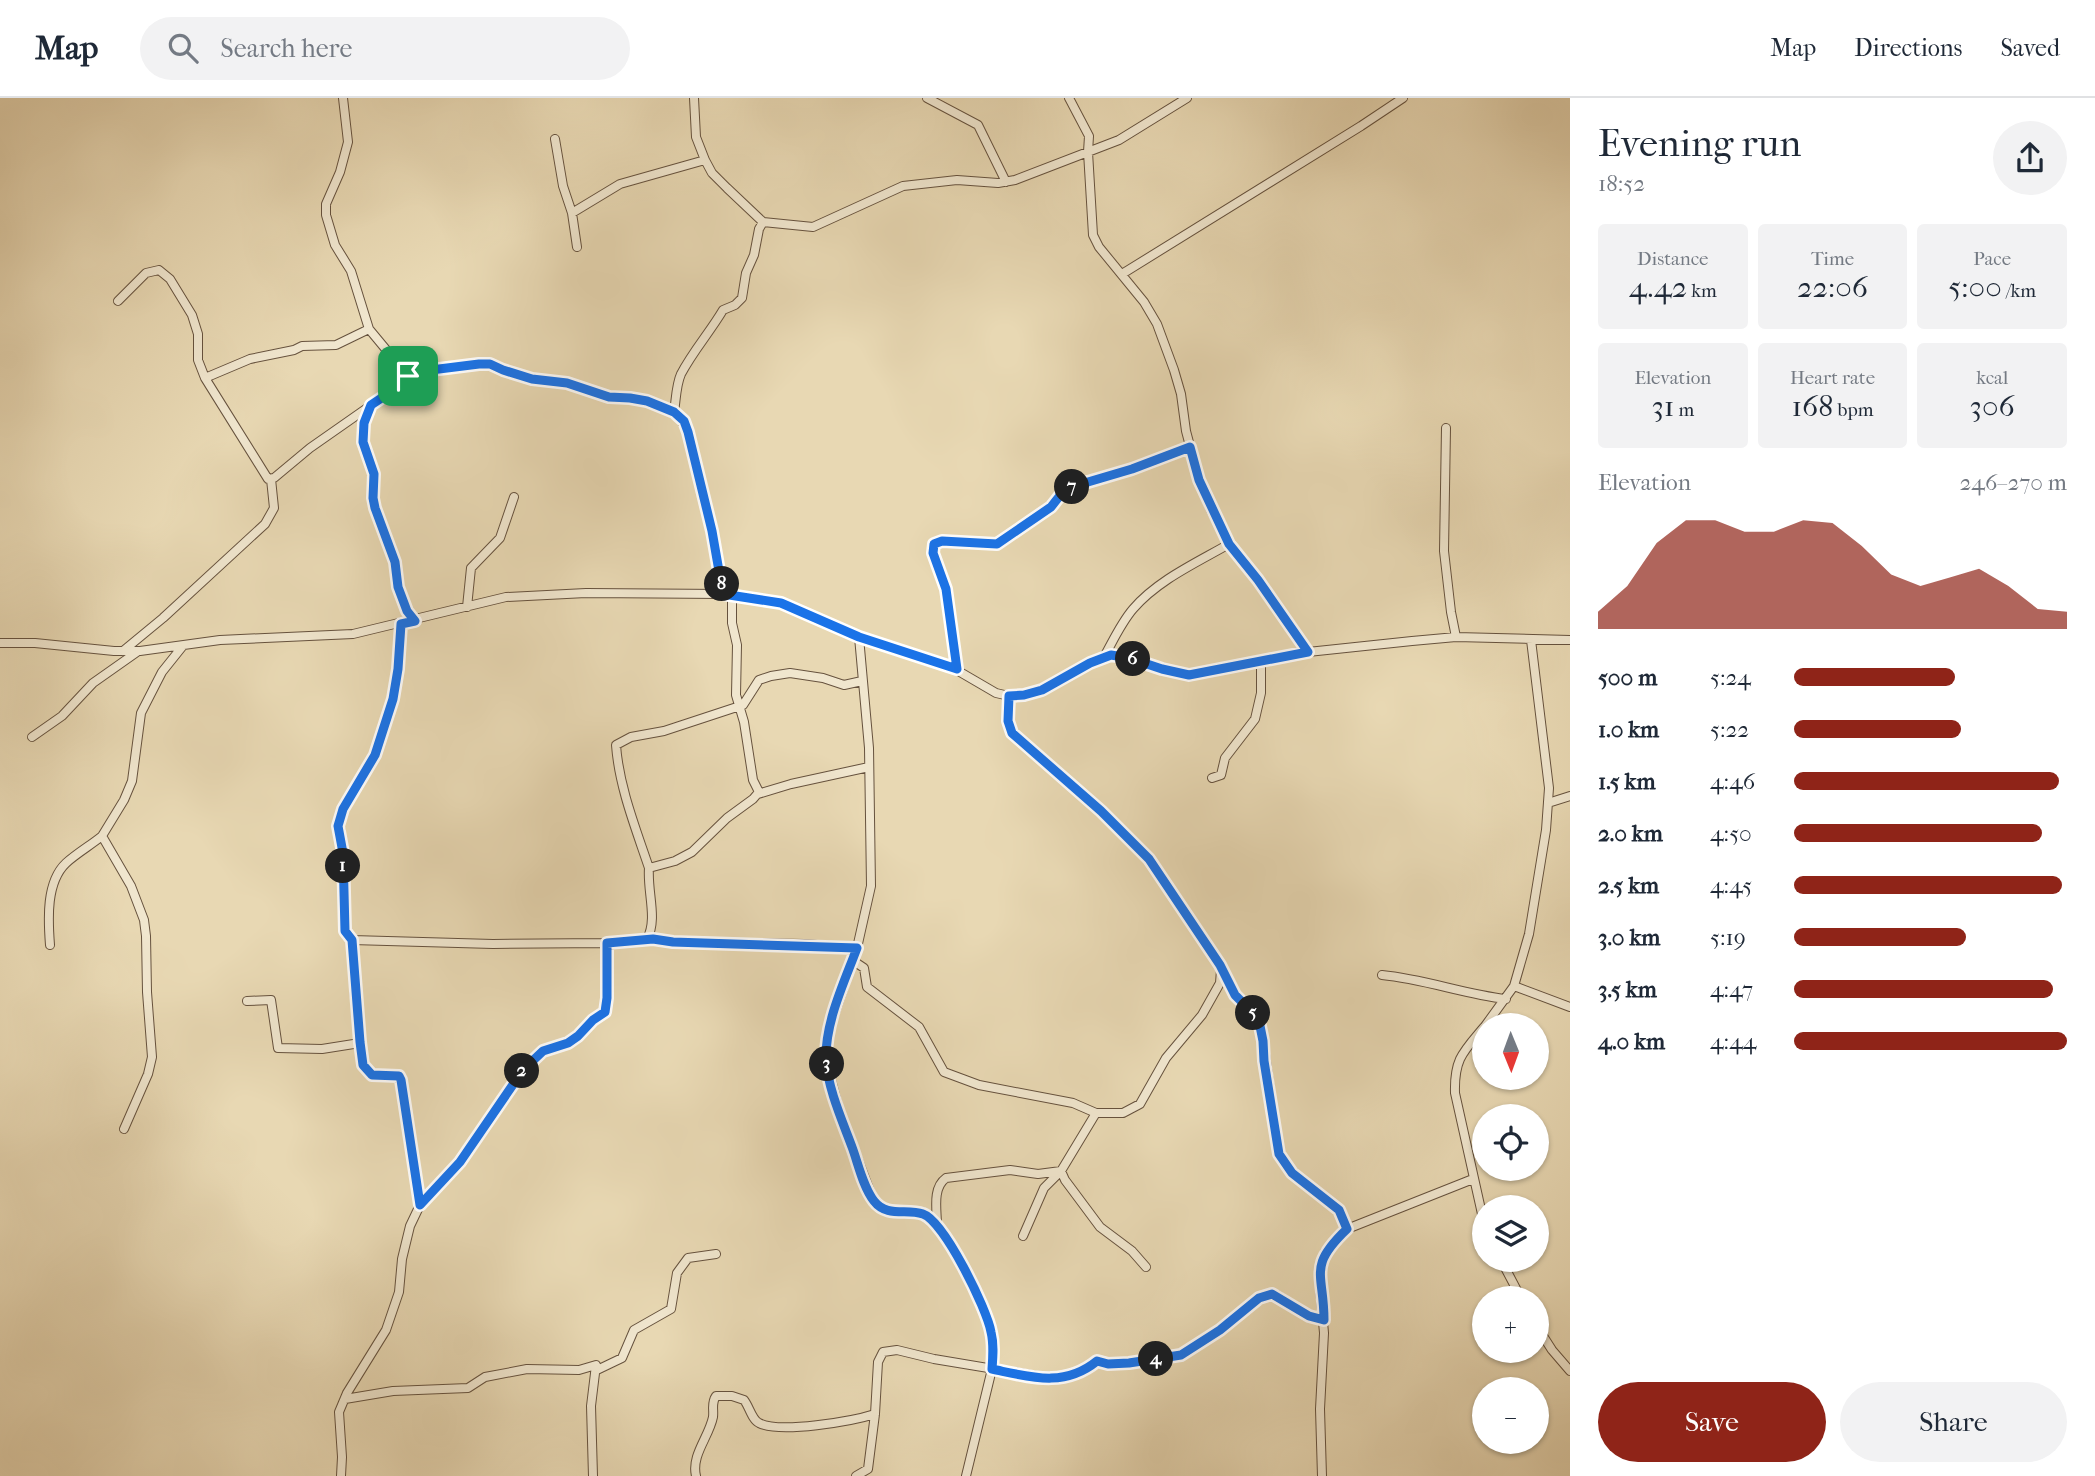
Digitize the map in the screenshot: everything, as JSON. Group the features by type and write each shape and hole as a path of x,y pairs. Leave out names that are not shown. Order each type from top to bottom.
{"street":[{"path":"343,98 348,142 340,172 326,204 326,215 335,245 351,271 369,329 408,376"},
{"path":"694,98 696,136 712,173 763,222 813,227 903,186 957,180 1006,182 1119,140 1187,98"},
{"path":"927,98 978,125 1006,182"},
{"path":"1069,98 1088,130 1093,235 1099,247 1148,309 1163,338 1181,394 1199,480 1229,544 1258,580 1308,652"},
{"path":"1122,274 1403,98"},
{"path":"555,139 577,247"},
{"path":"572,212 620,184 705,160"},
{"path":"674,412 681,374 705,335 717,323 723,310 743,298 747,273 763,222"},
{"path":"118,301 146,273 159,270 164,273 192,315 198,334 198,360 205,378 266,477 271,479"},
{"path":"205,378 250,359 302,346 336,345 369,329"},
{"path":"271,479 398,387 408,376 431,370 490,364 516,375 567,383 615,398 639,399 674,412 684,421 688,432 728,595 737,645 735,687 758,794"},
{"path":"371,405 362,434 374,474 373,498 395,562 398,587 407,611 415,621"},
{"path":"1446,428 1444,551 1456,636"},
{"path":"957,669 946,589 933,553 934,544 942,541 997,544 1051,507 1062,493 1071,487 1132,469 1190,447"},
{"path":"123,651 265,524 274,508 271,479"},
{"path":"467,607 471,568 500,538 514,497"},
{"path":"1104,657 1131,611 1150,593 1229,544"},
{"path":"0,643 140,651 233,639 353,635 506,597 538,594 728,595 781,603 859,637 957,669 996,693 1009,696 1042,690 1104,657 1119,656 1189,675 1308,652 1456,636 1570,640"},
{"path":"401,624 393,699 375,755 339,819 343,853 345,931 352,940 363,1065 368,1072 379,1076 399,1076 401,1080 420,1205"},
{"path":"859,637 869,767 871,886 857,948 841,988 828,1040 826,1061 839,1111 874,1202 890,1211 922,1213 931,1217 958,1257 983,1304 991,1330 992,1369 966,1476"},
{"path":"1495,1013 1514,986 1529,934 1548,803 1531,640"},
{"path":"50,944 48,919 58,873 102,836 124,800 132,781 141,713 162,672 182,647"},
{"path":"32,737 62,716 93,683 140,651"},
{"path":"1213,778 1221,775 1225,758 1255,719 1261,693 1261,662"},
{"path":"647,939 653,922 648,886 649,868 628,802 616,745 631,737 664,731 743,705 759,680 771,676 790,673 824,678 844,685 862,681"},
{"path":"1009,696 1008,721 1012,733 1037,752 1128,836 1164,881 1220,965 1230,987 1254,1014 1260,1026 1279,1154 1292,1173 1339,1210 1347,1229"},
{"path":"649,868 675,861 692,852 727,818 758,794 869,767"},
{"path":"1548,803 1570,796"},
{"path":"102,836 131,886 144,920 146,936 152,1057 148,1074 124,1129"},
{"path":"352,940 494,944 607,943 647,939 857,948"},
{"path":"341,1476 338,1412 386,1330 399,1292 410,1226 420,1205 460,1162 523,1070 543,1051 568,1043 578,1036 605,1012 607,943"},
{"path":"852,960 864,968 867,988 919,1027 944,1072 979,1085 1073,1103 1096,1113 1123,1113 1140,1104 1166,1058 1209,1006 1220,983 1220,965"},
{"path":"1382,975 1476,996 1506,999"},
{"path":"1514,986 1570,1007"},
{"path":"247,1001 271,1000 278,1048 321,1049 360,1042"},
{"path":"1472,1040 1464,1049 1454,1073 1455,1093 1472,1175"},
{"path":"1023,1236 1044,1188 1061,1171 1096,1113"},
{"path":"937,1225 937,1193 940,1183 946,1178 1010,1170 1038,1174 1061,1171"},
{"path":"1061,1171 1075,1195 1100,1227 1132,1251 1146,1267"},
{"path":"1322,1476 1320,1409 1324,1320 1320,1268 1325,1252 1347,1229 1472,1180"},
{"path":"597,1370 622,1358 634,1330 671,1308 677,1273 688,1258 716,1254"},
{"path":"860,1475 868,1469 870,1461 878,1362 883,1352 897,1350 992,1369 1064,1379 1097,1361 1108,1364 1129,1363 1175,1357 1220,1330 1259,1298 1272,1294 1309,1316 1324,1320"},
{"path":"1549,1345 1570,1371"},
{"path":"345,1399 393,1391 468,1388 485,1377 527,1369 579,1370 594,1365 597,1370 591,1406 593,1476"},
{"path":"696,1476 694,1464 712,1421 713,1399 716,1396 732,1396 744,1400 757,1423 788,1427 839,1423 875,1414"}],"route":[{"path":"490,364 516,375 567,383 609,397 639,399 674,412 684,421 688,432 712,531 723,594 764,598 781,603 859,637 957,669 946,589 933,553 934,544 942,541 997,544 1051,507 1062,493 1071,487 1132,469 1190,447 1211,510 1229,544 1291,625 1308,652 1189,675 1111,655 1090,663 1042,690 1009,696 1008,721 1016,737 1037,752 1069,785 1128,836 1149,859 1220,965 1235,995 1254,1014 1263,1041 1279,1154 1292,1173 1339,1210 1347,1229 1325,1252 1320,1268 1324,1320 1309,1316 1272,1294 1259,1298 1220,1330 1175,1357 1129,1363 1108,1364 1097,1361 1064,1379 992,1369 991,1330 983,1304 958,1257 931,1217 922,1213 890,1211 874,1202 839,1111 826,1061 828,1040 841,988 857,948 804,944 673,942 653,939 607,943 608,982 605,1012 578,1036 568,1043 543,1051 523,1070 486,1128 460,1162 420,1205 401,1080 394,1075 372,1075 363,1065 352,940 345,931 343,853 338,826 343,809 375,755 393,699 401,624 415,621 407,611 398,587 395,562 375,508 374,474 362,434 371,405 398,387 408,376 431,370 490,364"}]}
